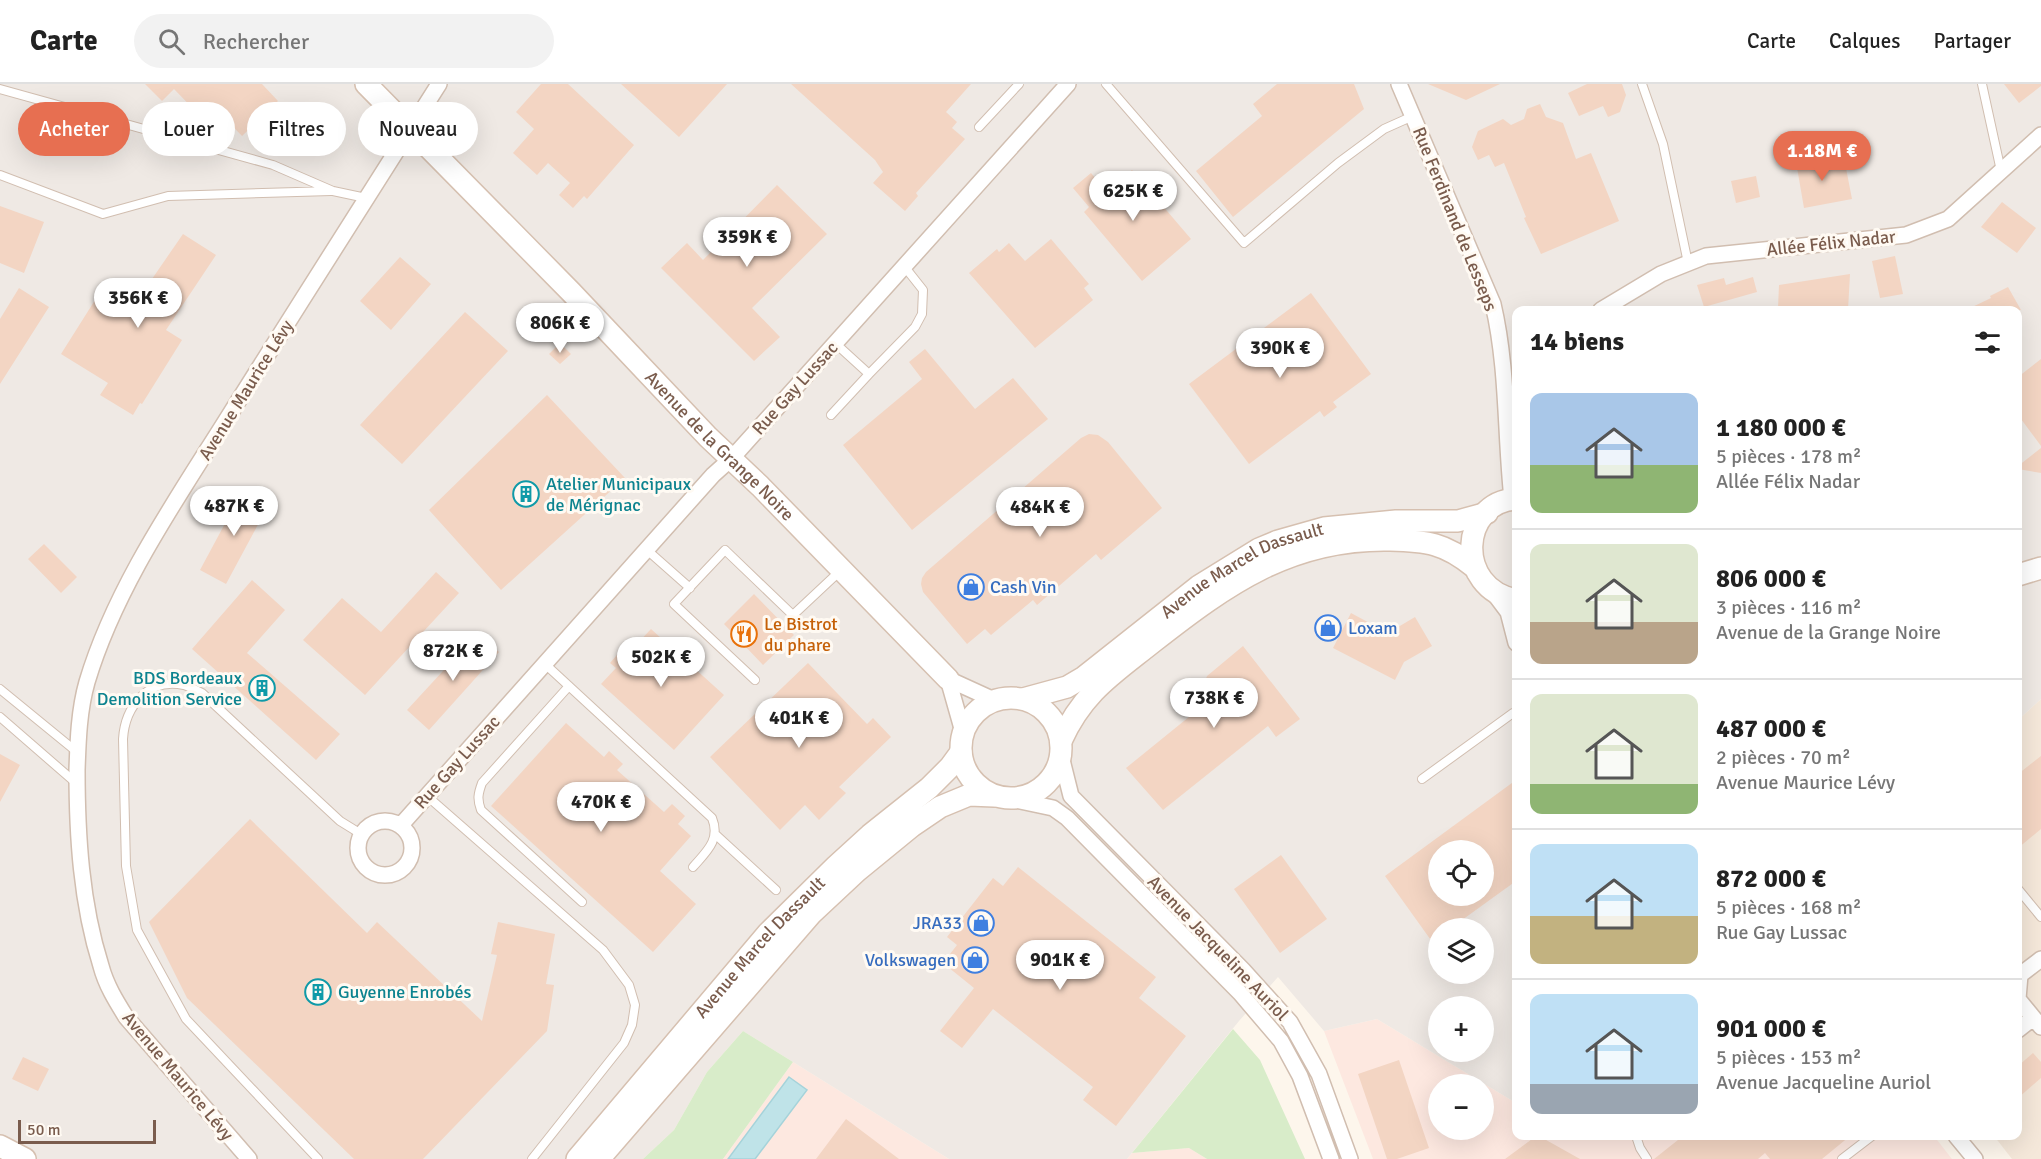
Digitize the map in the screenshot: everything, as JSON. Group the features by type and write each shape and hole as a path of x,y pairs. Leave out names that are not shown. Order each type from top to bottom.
{"main road":[{"name":"Avenue de la Grange Noire","path":"366,84 384,102"},
{"name":"Avenue de la Grange Noire","path":"437,156 571,292 708,437 732,458 948,679"},
{"name":"Avenue Marcel Dassault","path":"1023,699 1067,687 1199,586 1259,549 1278,541 1305,532 1341,526 1458,521 1486,513 1503,502 1512,500"},
{"path":"1474,567 1471,553 1473,538 1486,513"},
{"name":"Avenue Marcel Dassault","path":"1061,748 1069,723 1094,690 1211,598 1241,578 1273,562 1305,551 1338,544 1374,540 1405,540 1436,544 1460,555 1474,567 1491,590"},
{"path":"2022,574 2041,568"},
{"path":"1491,590 1512,599"},
{"path":"1023,699 1037,705 1048,714 1057,726 1061,748 1055,773 1044,787 1029,796 1003,798 981,789 971,779 964,766 962,742 970,718 981,707 994,700 1023,699"},
{"name":"Avenue Marcel Dassault","path":"577,1159 761,941 799,900 870,836 929,788 950,767 962,742"},
{"name":"Avenue Marcel Dassault","path":"599,1159 812,913 857,871 912,826 940,807 969,795 1003,798"},
{"path":"0,1146 25,1159"}],"street":[{"name":"Avenue Maurice Lévy","path":"427,102 439,84"},
{"name":"Rue Gay Lussac","path":"401,825 1068,84"},
{"name":"Rue Ferdinand de Lesseps","path":"1399,84 1493,304 1510,361 1508,471 1512,490"},
{"name":"Allée Félix Nadar","path":"1608,306 1661,274 1706,256 1906,235 1948,219 2041,135"},
{"name":"Avenue Maurice Lévy","path":"249,1159 126,1017 106,981 86,903 78,840 78,753 84,693 107,625 173,505 392,156"},
{"path":"1491,590 1508,612 1512,628"},
{"name":"Avenue de la Grange Noire","path":"948,679 994,700"},
{"name":"Avenue de la Grange Noire","path":"948,679 962,742"},
{"name":"Avenue Jacqueline Auriol","path":"1061,748 1071,796 1243,970 1290,1022 1319,1074 1350,1159"},
{"name":"Avenue Jacqueline Auriol","path":"1003,798 1053,808 1067,818 1240,993 1281,1041 1300,1076 1331,1159"},
{"name":"Rue Gay Lussac","path":"384,820 401,825 411,840 411,857 399,871 391,874 373,873 361,860 358,851 361,834 375,822 384,820"},
{"path":"2022,973 2041,959"},
{"path":"2022,1004 2037,1023 2022,1029"},
{"path":"1959,1140 1975,1159"}],"lane":[{"path":"978,127 1019,84"},
{"path":"1106,84 1244,243 1338,163 1384,129 1413,116"},
{"path":"1642,84 1663,144 1688,263"},
{"path":"1982,84 2001,171"},
{"path":"0,89 273,165 333,191 366,198"},
{"path":"0,175 103,214 168,196 333,191"},
{"path":"831,415 909,334 922,314 923,290 904,266"},
{"path":"835,343 869,374"},
{"path":"647,550 690,588"},
{"path":"755,680 675,604 725,550 800,622"},
{"path":"793,615 842,569"},
{"path":"545,664 707,812 716,826 716,835 711,847 693,867"},
{"path":"318,1159 186,1019 137,930 126,866 123,739 124,723 132,705 149,690 169,684 185,685 202,693 340,821 361,834"},
{"path":"569,686 482,783 478,802 481,810 582,902"},
{"path":"0,689 78,753"},
{"path":"1422,779 1512,713"},
{"path":"0,717 77,784"},
{"path":"427,796 603,950 629,985 635,1005 633,1025 624,1043 532,1159"},
{"path":"716,835 776,890"},
{"path":"2022,894 2041,917"},
{"path":"1637,1140 1647,1159"},
{"path":"1842,1159 1867,1140"}],"shaded area":[{"path":"0,84 2041,84 2041,699 2022,716 2022,306 1512,306 1512,1101 1494,1090 1494,1074 1468,1074 1448,1062 1494,1062 1494,996 1428,996 1428,1050 1377,1019 1324,1031 1278,977 1239,1021 1127,1159 949,1159 743,1031 707,1072 674,1130 643,1159 0,1159"},
{"path":"2041,699 2041,1159 2012,1159 1997,1140 2022,1140 2022,716"},
{"path":"1377,1019 1428,1050 1428,1062 1448,1062 1468,1074 1428,1074 1428,1140 1494,1140 1494,1090 1512,1101 1512,1140 1937,1140 1952,1159 1373,1159 1324,1031"},
{"path":"793,1062 949,1159 723,1159"},
{"path":"1189,1148 1207,1159 1127,1159 1132,1153"}],"green space":[{"path":"1233,1029 1260,1060 1305,1159 1207,1159 1189,1148 1132,1153"},
{"path":"743,1031 793,1062 723,1159 643,1159 674,1130 707,1072"}],"water":[{"path":"789,1077 807,1090 755,1159 728,1159"}],"building":[{"path":"145,84 262,84 278,101 247,102 247,131 242,136 235,129 235,102 187,102 174,89 162,101"},
{"path":"541,84 568,84 634,145 587,199 584,196 573,208 559,195 570,183 548,163 537,175 513,153 534,129 516,112"},
{"path":"621,84 727,84 679,137"},
{"path":"791,84 971,84 946,112 957,122 952,128 965,139 916,193 918,196 905,211 873,183 883,172 875,160"},
{"path":"1277,84 1354,84 1364,109 1233,217 1196,171 1262,116 1253,104"},
{"path":"1428,84 1500,84 1466,100"},
{"path":"1587,84 1622,84 1626,95 1620,112 1608,117 1603,106 1579,116 1568,93"},
{"path":"2004,84 2041,84 2041,86 2019,103"},
{"path":"1540,104 1546,117 1563,123 1576,159 1591,153 1619,221 1541,254 1524,218 1526,217 1504,163 1495,167 1489,155 1478,160 1472,147 1478,131 1503,119 1511,125 1524,119 1527,109"},
{"path":"1816,152 1819,168 1845,163 1852,199 1804,208 1795,156"},
{"path":"1132,170 1191,239 1142,281 1084,212 1089,207 1073,188 1091,173 1107,192"},
{"path":"1756,176 1760,197 1736,203 1731,181"},
{"path":"777,185 827,234 752,308 780,337 754,361 661,268 687,243 703,260"},
{"path":"2002,202 2036,228 2017,253 1981,227"},
{"path":"0,206 44,222 24,273 0,263"},
{"path":"183,234 216,255 166,330 182,340 133,415 100,395 108,383 61,354 102,289 132,308"},
{"path":"1051,239 1089,284 1084,288 1093,300 1035,348 969,273 997,249 999,252 1009,243 1025,261"},
{"path":"1895,256 1903,294 1880,298 1872,261"},
{"path":"400,257 431,284 391,330 360,301"},
{"path":"1850,274 1848,306 1778,306 1779,285"},
{"path":"1753,277 1757,292 1704,306 1697,285 1724,278 1726,285"},
{"path":"2008,287 2019,306 1974,306 1991,298 1990,296"},
{"path":"19,288 49,307 0,384 0,319"},
{"path":"1311,293 1371,374 1333,402 1337,407 1324,417 1320,411 1249,464 1189,384"},
{"path":"465,312 508,351 402,464 360,425"},
{"path":"560,343 571,354 560,364 549,354"},
{"path":"925,349 975,409 1013,378 1048,419 912,530 843,445 922,379 909,362"},
{"path":"2041,359 2041,446 2022,420 2022,374"},
{"name":"Atelier Municipaux de Mérignac","path":"547,395 625,478 501,590 429,510"},
{"path":"1089,434 1098,435 1108,442 1162,508 1101,560 1096,554 1037,605 1033,600 991,635 985,629 967,644 923,592 922,578 926,572 1081,438"},
{"path":"2041,448 2041,473 2022,470 2022,463"},
{"path":"243,490 269,504 226,584 200,570"},
{"path":"44,544 77,577 61,593 28,559"},
{"path":"436,572 459,593 365,695 303,640 342,598 381,632"},
{"name":"BDS Bordeaux Demolition Service","path":"252,580 285,610 247,653 340,734 316,760 192,649"},
{"path":"754,594 794,635 763,665 724,624"},
{"path":"1351,613 1388,633 1415,617 1432,646 1404,662 1395,680 1333,648"},
{"path":"651,629 724,695 674,750 601,684 616,668 610,663 630,640 636,645"},
{"path":"478,633 499,652 429,730 407,710"},
{"path":"1243,646 1300,719 1276,737 1268,726 1163,810 1126,768 1200,708 1192,697 1203,687 1207,676"},
{"path":"808,663 867,724 873,718 891,737 839,787 846,793 819,820 805,805 780,830 710,757"},
{"path":"566,723 604,757 609,751 623,764 617,770 664,812 672,804 685,816 678,824 691,836 660,871 696,904 653,952 491,806"},
{"path":"0,754 20,765 0,802"},
{"path":"2041,756 2041,829 2022,845 2022,771"},
{"path":"1512,783 1512,884 1494,897 1494,840 1434,840"},
{"name":"Guyenne Enrobés","path":"250,819 367,933 377,922 482,1021 497,955 491,954 498,922 555,934 546,984 554,985 547,1031 423,1159 354,1159 187,998 149,922"},
{"path":"1428,844 1428,906 1481,906 1465,918 1428,918 1428,936 1385,876"},
{"path":"1281,855 1327,919 1280,953 1234,889"},
{"path":"1018,867 1156,977 1139,998 1186,1036 1116,1126 1083,1100 1093,1087 993,1009 962,1048 940,1031 974,988 943,963 957,945 947,937 993,878 1003,886"},
{"path":"2033,1053 2041,1062 2041,1078 2022,1095 2022,1063"},
{"path":"23,1057 49,1069 38,1091 12,1079"},
{"path":"1399,1060 1429,1148 1397,1159 1387,1159 1358,1074"},
{"path":"846,1119 899,1159 816,1159"},
{"path":"1531,1140 1546,1140 1580,1159 1505,1159"},
{"path":"1678,1140 1845,1140 1822,1159 1770,1159 1765,1153 1758,1159 1654,1159"}],"place":[{"name":"Atelier Municipaux de Mérignac","path":"526,494"},
{"name":"Cash Vin","path":"971,587"},
{"name":"Loxam","path":"1328,628"},
{"name":"Le Bistrot du phare","path":"744,634"},
{"name":"BDS Bordeaux Demolition Service","path":"262,688"},
{"name":"JRA33","path":"981,923"},
{"name":"Volkswagen","path":"975,960"},
{"name":"Guyenne Enrobés","path":"318,992"}]}
